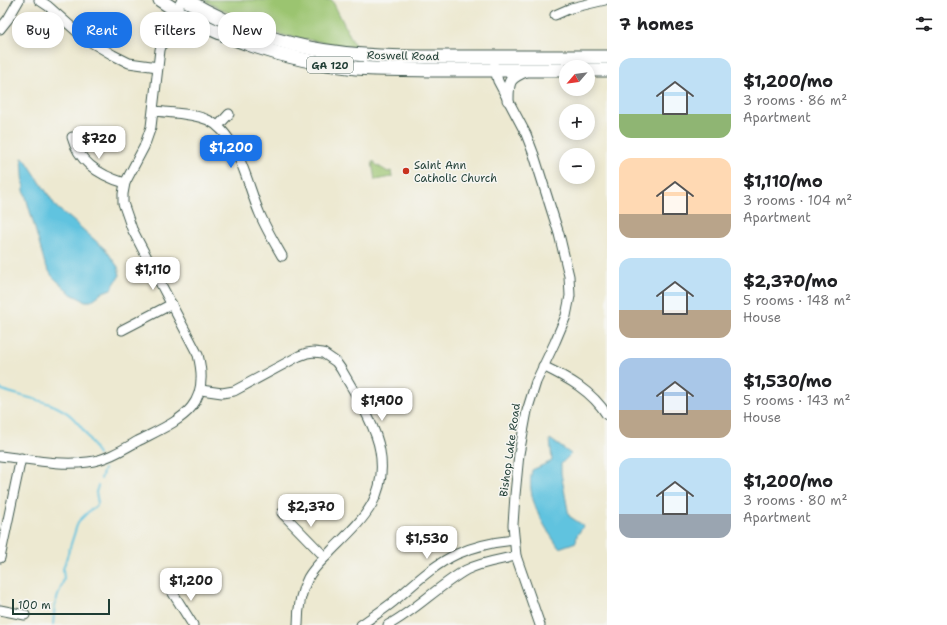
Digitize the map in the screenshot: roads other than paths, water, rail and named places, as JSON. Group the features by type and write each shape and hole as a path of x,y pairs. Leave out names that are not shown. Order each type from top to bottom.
{"highway":[{"name":"Roswell Road","path":"160,0 179,5 228,36 251,45 293,57 329,64 373,69 607,57"},
{"name":"Roswell Road","path":"186,0 221,18 250,30 309,48 362,55 494,63 528,70 559,70"},
{"path":"595,70 607,70"}],"main road":[{"path":"508,100 509,82 513,77 528,70"}],"street":[{"path":"0,29 11,15 19,0"},
{"path":"39,0 48,6 84,38 113,55 129,62 158,67"},
{"path":"555,15 571,8 605,0"},
{"path":"0,456 68,463 89,462 105,458 176,421 190,408 201,390 202,374 198,355 132,229 123,203 125,183 148,138 154,111 158,67 163,40 179,5"},
{"name":"Bishop Lake Road","path":"494,63 498,81 526,134 534,155 560,234 569,276 570,296 566,316 534,387 524,423 515,495 513,525 516,556 540,625"},
{"path":"154,111 192,116 208,120 218,126 226,134 236,150 260,214 282,256"},
{"path":"218,126 229,114"},
{"path":"72,137 79,154 95,170 106,177 125,183"},
{"path":"122,330 172,304"},
{"path":"201,390 222,393 234,390 307,353 323,353 339,365 375,432 380,451 381,473 374,500 364,517 314,569 305,585 299,606 298,625"},
{"path":"543,366 584,388 597,401 607,415"},
{"path":"0,558 21,458"},
{"path":"282,513 325,557"},
{"path":"361,625 382,610 429,571 450,557 468,549 485,544 514,540"},
{"path":"388,625 467,570 485,563 516,556"},
{"path":"171,590 193,625"},
{"path":"0,610 25,615"}],"water":[{"path":"22,158 25,159 57,208 106,250 118,267 120,275 111,289 103,292 91,301 85,301 71,294 52,276 45,264 24,190"},
{"path":"550,439 571,454 561,464 561,473 569,516 584,526 577,535 576,542 559,548 537,511 531,491 532,470 552,461"}],"waterway":[{"path":"0,389 47,403 65,411 76,421 90,439 98,455"},
{"path":"101,479 104,469"},
{"path":"53,625 55,604 64,579 63,569 78,522 98,503 96,492 98,486"}],"place":[{"name":"Saint Ann Catholic Church","path":"406,171"}]}
